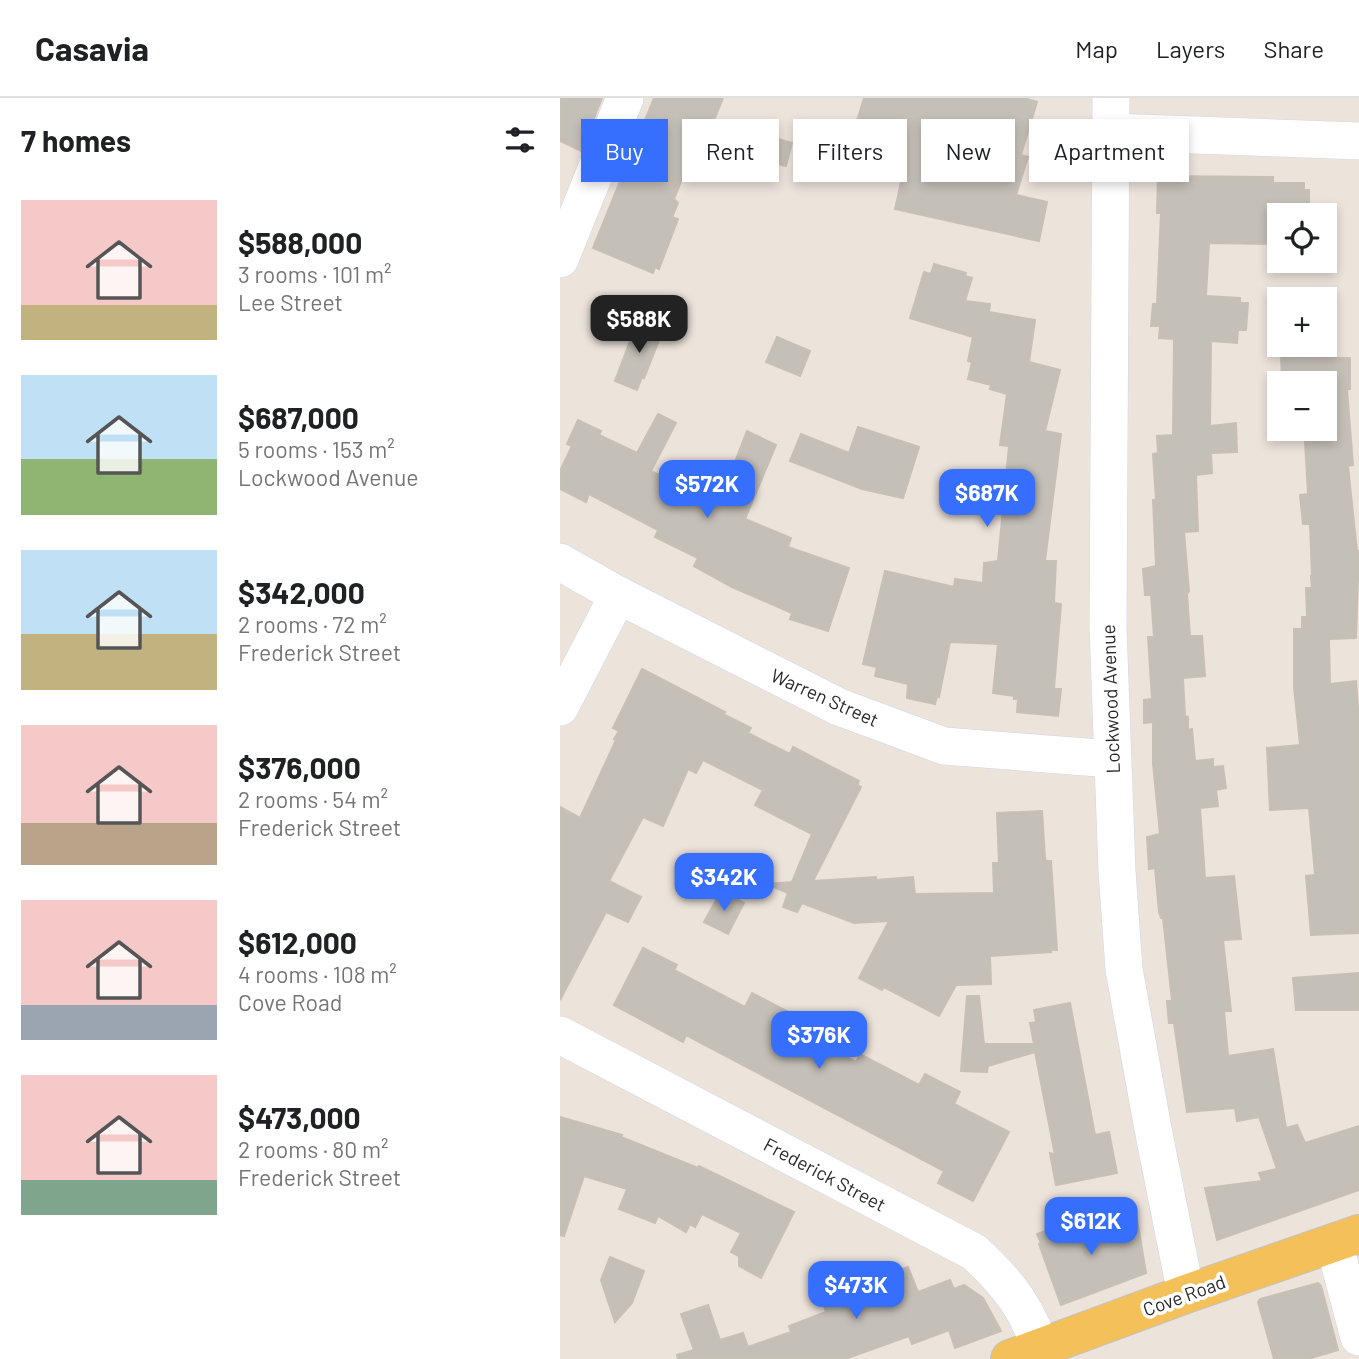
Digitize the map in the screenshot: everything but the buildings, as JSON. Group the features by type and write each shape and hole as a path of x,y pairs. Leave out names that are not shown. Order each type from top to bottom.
{"main road":[{"name":"Cove Road","path":"1031,1355 1186,1294 1346,1239"}],"street":[{"path":"560,259 625,98"},
{"path":"1111,115 1359,141"},
{"name":"Lockwood Avenue","path":"1111,115 1108,627 1112,759 1124,969 1186,1294"},
{"name":"Warren Street","path":"560,562 618,595 839,707 944,746 1112,759"},
{"path":"560,707 618,595"},
{"name":"Frederick Street","path":"560,1035 974,1252 1002,1278 1025,1309 1031,1355"},
{"path":"1346,1239 1359,1337"}]}
